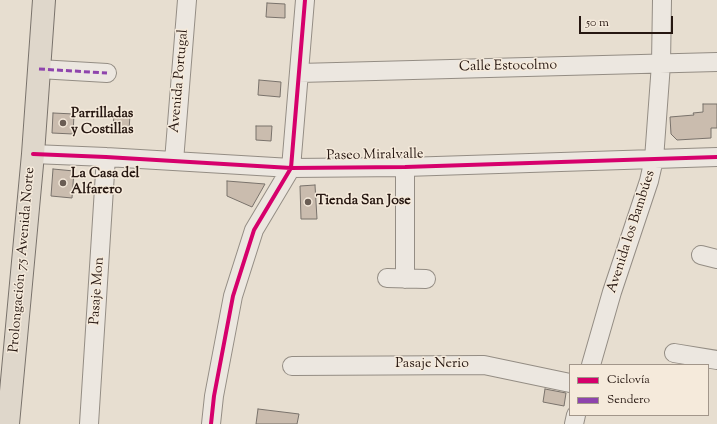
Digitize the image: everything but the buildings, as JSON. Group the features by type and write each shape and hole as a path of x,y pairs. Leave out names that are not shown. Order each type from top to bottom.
{"main road":[{"name":"Prolongación 75 Avenida Norte","path":"8,424 40,69 41,3"}],"street":[{"name":"Avenida Portugal","path":"174,161 187,0"},
{"path":"211,424 214,396 233,296 254,230 291,168 305,0"},
{"name":"Avenida los Bambúes","path":"591,364 612,292 649,181 654,159 661,64 662,0"},
{"name":"Calle Estocolmo","path":"299,72 717,62"},
{"path":"40,69 107,73"},
{"name":"Paseo Miralvalle","path":"33,154 291,168 717,157"},
{"name":"Pasaje Mon","path":"88,424 106,157"},
{"path":"405,166 405,279"},
{"path":"387,278 426,279"},
{"path":"674,353 717,360"},
{"name":"Pasaje Nerio","path":"292,366 484,365 569,383"}],"marked path":[{"path":"39,69 107,73"}],"cycle path":[{"path":"211,424 214,396 233,296 254,230 291,168 305,0"},
{"path":"33,154 291,168 405,167 717,157"}],"place":[{"name":"Parrilladas y Costillas","path":"63,123"},
{"name":"La Casa del Alfarero","path":"63,183"},
{"name":"Tienda San Jose","path":"308,202"}]}
